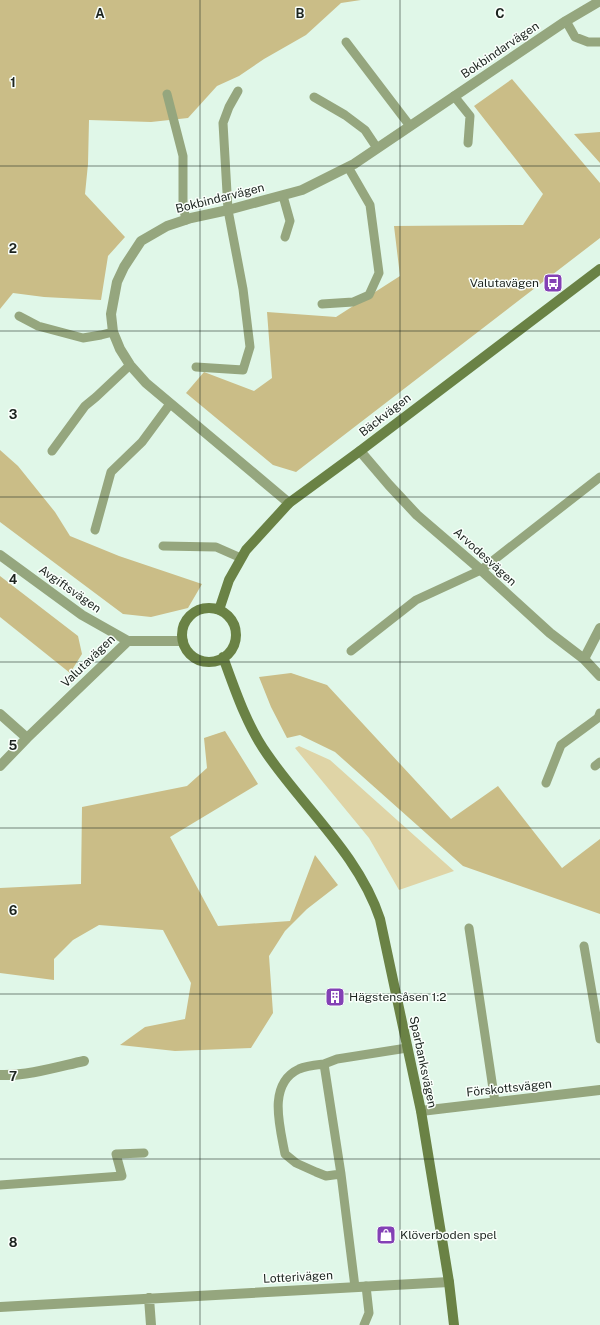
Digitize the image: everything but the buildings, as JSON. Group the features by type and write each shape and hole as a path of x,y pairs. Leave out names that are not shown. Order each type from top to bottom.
{"street":[{"name":"Bokbindarvägen","path":"289,503 170,404 146,383 130,365 120,349 114,332 111,314 117,282 124,267 142,241 167,226 302,190 348,167 566,21 600,1"},
{"name":"Bäckvägen","path":"219,610 230,580 246,550 289,503 600,269"},
{"name":"Arvodesvägen","path":"360,451 417,515 481,570 550,633 584,659 600,676"},
{"name":"Avgiftsvägen","path":"0,555 82,615 128,641"},
{"path":"211,608 219,610 226,614 232,621 235,632 234,645 230,652 216,661 207,662 199,660 192,656 186,649 183,641 183,629 188,618 194,612 211,608"},
{"path":"584,659 600,628"},
{"name":"Valutavägen","path":"0,766 128,641 183,641"},
{"name":"Sparbanksvägen","path":"223,657 243,711 266,753 285,779 325,827 362,878 375,903 380,919 421,1111 449,1282 454,1325"},
{"path":"0,714 27,738"},
{"path":"0,1075 41,1070 84,1061"},
{"name":"Förskottsvägen","path":"421,1111 600,1090"},
{"name":"Lotterivägen","path":"0,1307 449,1282"},
{"path":"149,1298 150,1325"}],"lane":[{"path":"566,21 575,37 588,42 600,42"},
{"path":"346,42 410,126"},
{"path":"196,367 243,370 250,347 243,289 228,210 223,123 229,107 238,91"},
{"path":"167,94 183,156 183,205 186,220"},
{"path":"454,96 470,116 468,143"},
{"path":"314,97 345,114 365,130 377,148"},
{"path":"322,304 353,302 369,296 379,273 370,205 348,167"},
{"path":"283,196 290,221 285,237"},
{"path":"19,316 38,326 83,338 114,332"},
{"path":"52,451 85,406 130,365"},
{"path":"94,530 111,472 142,442 170,404"},
{"path":"351,651 416,600 481,570 600,477"},
{"path":"163,546 216,547 241,558"},
{"path":"546,783 561,745 598,718 600,713"},
{"path":"469,928 495,1102"},
{"path":"584,946 600,1039"},
{"path":"341,1174 326,1176 296,1163 284,1154 278,1110 278,1096 284,1083 300,1069 324,1064 337,1059 407,1048"},
{"path":"324,1064 341,1174 355,1287"},
{"path":"0,1185 122,1176 116,1154 144,1153"},
{"path":"364,1325 369,1313 366,1286"}],"shaded area":[{"path":"0,0 361,0 341,3 306,35 264,59 239,76 217,86 188,118 151,122 89,120 88,164 85,194 125,237 108,256 101,300 44,297 13,293 0,309"},
{"path":"512,79 600,183 600,238 296,472 273,465 186,393 204,372 254,391 272,378 267,312 336,317 400,276 394,226 523,225 543,194 474,106"},
{"path":"600,132 600,163 574,134"},
{"path":"0,450 18,466 55,512 70,536 119,556 202,584 188,608 151,617 123,614 0,522"},
{"path":"0,576 78,636 82,654 70,673 0,617"},
{"path":"291,673 327,685 451,819 498,786 562,868 600,839 600,914 463,866 335,752 300,735 287,738 271,707 259,677"},
{"path":"225,731 258,784 170,837 218,926 290,921 315,855 338,885 307,909 285,931 269,956 273,1013 251,1048 175,1051 120,1045 145,1027 185,1019 191,983 163,930 99,925 73,940 54,959 54,980 0,973 0,888 81,884 82,807 187,786 207,768 204,738"},
{"path":"299,746 330,760 454,871 399,890 369,838 295,748"}],"place":[{"name":"Valutavägen","path":"553,283"},
{"name":"Hägstensåsen 1:2","path":"335,997"},
{"name":"Klöverboden spel","path":"386,1235"}]}
